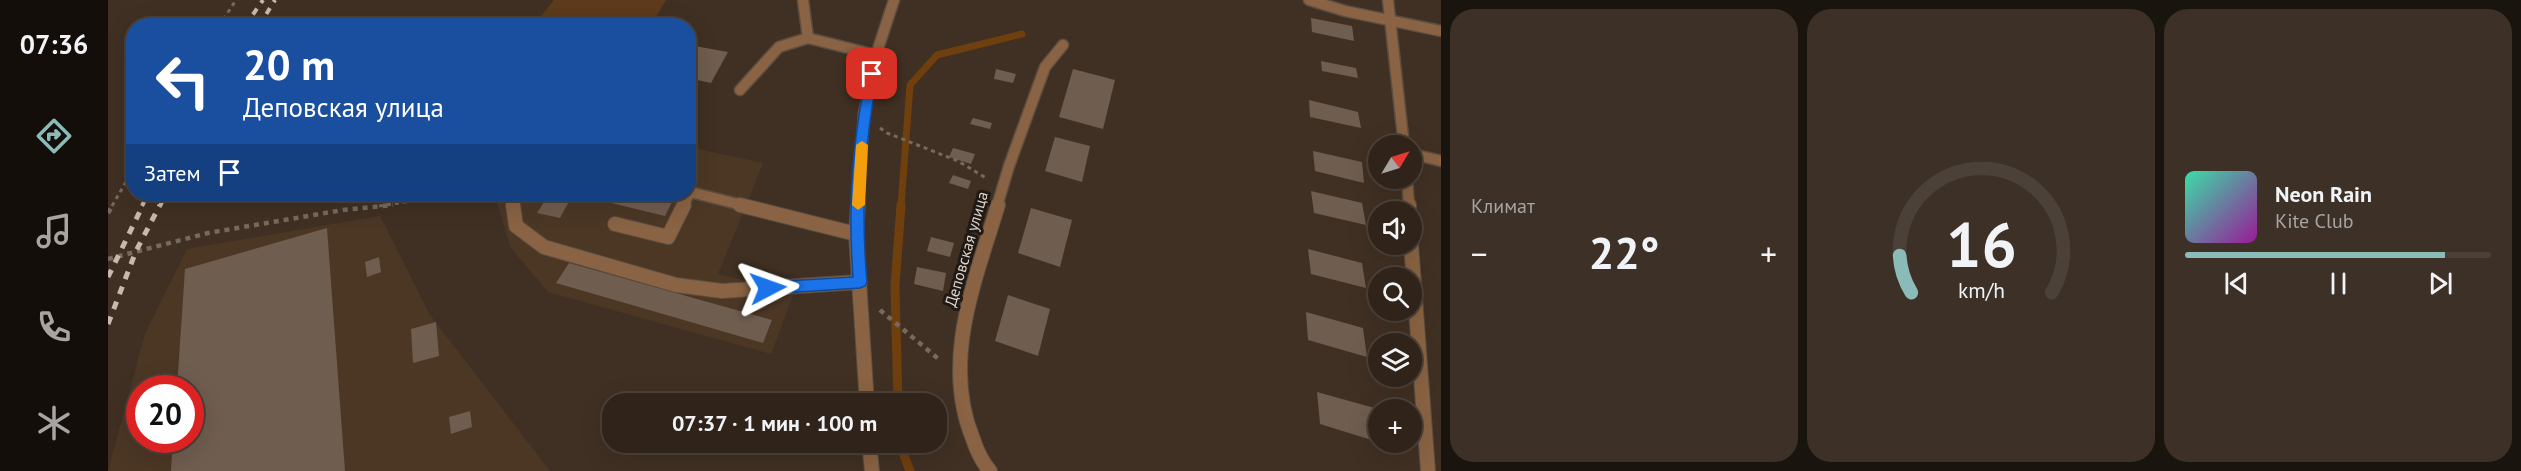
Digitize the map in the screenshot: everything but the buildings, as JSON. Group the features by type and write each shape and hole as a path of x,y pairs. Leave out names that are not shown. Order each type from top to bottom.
{"street":[{"path":"803,0 808,38"},
{"path":"866,393 856,234 864,113 876,55 894,0"},
{"path":"1309,0 1441,32"},
{"path":"1388,0 1403,135"},
{"path":"740,90 779,47 808,38 876,55"},
{"name":"Деповская улица","path":"990,471 982,462 964,420 958,375 963,323 1000,197 1045,67 1063,45"},
{"path":"1422,156 1441,161"},
{"path":"696,194 856,234"},
{"path":"513,201 516,226 544,247 676,285 722,291 861,288"},
{"path":"615,224 668,237 686,201"},
{"path":"1413,255 1428,471"},
{"path":"870,453 872,471"}],"path":[{"path":"224,18 236,0"},
{"path":"864,113 887,133 958,161 984,175 1000,197"},
{"path":"108,213 126,182"},
{"path":"108,259 208,233 343,210 424,201"},
{"path":"861,288 958,375"}],"shaded area":[{"path":"554,0 666,0 655,18 540,18"},
{"path":"696,149 763,163 718,274 794,293 771,354 548,292 511,248 496,201 696,201"},
{"path":"380,216 430,315 550,471 108,471 126,404 126,453 204,453 204,375 134,375 145,334 187,249"}],"waterway":[{"path":"901,206 910,85 937,55 1022,34"},
{"path":"898,393 895,286 901,205"},
{"path":"903,453 910,471"}],"railway":[{"path":"251,18 263,0"},
{"path":"264,18 275,0"},
{"path":"142,206 144,201"},
{"path":"160,206 162,201"},
{"path":"108,277 143,205"},
{"path":"108,324 136,251 160,205"}],"slow traffic":[{"path":"858,205 862,145"}],"route":[{"path":"768,288 860,282 856,234 864,113 872,74"}]}
